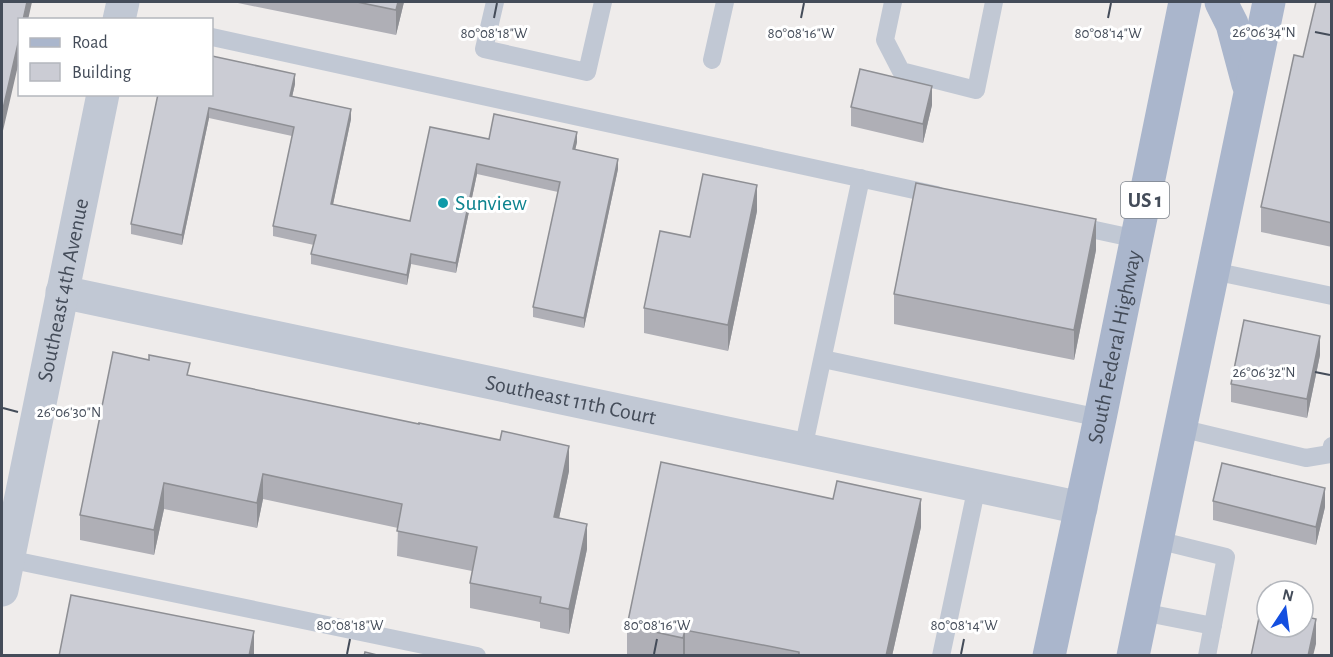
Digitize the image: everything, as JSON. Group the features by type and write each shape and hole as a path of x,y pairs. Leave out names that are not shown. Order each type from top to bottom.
{"main road":[{"name":"South Federal Highway","path":"1049,656 1185,2"},
{"path":"1221,2 1232,24 1250,92"},
{"path":"1133,656 1269,2"}],"street":[{"name":"Southeast 4th Avenue","path":"5,575 103,96"},
{"name":"Southeast 11th Court","path":"62,292 1081,508"}],"lane":[{"path":"495,2 484,49 587,72 603,2"},
{"path":"712,60 725,2"},
{"path":"893,2 885,40 901,71 976,90 994,2"},
{"path":"213,37 953,199"},
{"path":"803,449 861,178"},
{"path":"1058,222 1137,238"},
{"path":"1213,271 1332,296"},
{"path":"823,359 1100,418"},
{"path":"1180,428 1306,458 1331,450"},
{"path":"941,656 977,486"},
{"path":"1157,540 1226,557 1207,656"},
{"path":"5,575 477,656"},
{"path":"1142,612 1213,626"}],"building":[{"path":"2,2 27,2 23,18 18,18 18,44 2,113"},
{"path":"357,2 398,2 396,10"},
{"path":"1316,2 1332,2 1332,223 1261,207 1294,55 1303,57"},
{"name":"Sunview","path":"213,56 295,74 290,96 351,109 331,204 410,221 430,127 489,139 494,114 577,132 573,149 618,159 584,318 533,307 560,182 477,164 456,263 411,254 407,275 311,254 316,235 273,226 294,127 209,108 182,235 131,224 158,96 213,96"},
{"path":"860,69 932,86 923,124 851,107"},
{"path":"703,174 757,185 728,325 644,308 660,231 690,237"},
{"path":"916,183 1096,219 1074,330 894,294"},
{"path":"1244,320 1320,336 1307,399 1231,384"},
{"path":"113,352 149,360 149,355 190,363 187,375 419,424 500,440 502,431 569,446 554,517 587,524 569,609 540,603 541,597 470,583 477,547 397,531 402,504 263,474 257,503 164,483 154,530 80,515"},
{"path":"661,462 833,499 837,481 921,499 886,656 799,656 799,652 685,630 683,638 627,626"},
{"path":"1222,463 1325,488 1316,527 1213,501"},
{"path":"71,595 254,631 249,656 59,656"},
{"path":"1255,637 1255,639 1312,639 1308,656 1251,656"},
{"path":"365,652 381,656 364,656"}],"place":[{"name":"Sunview","path":"443,203"}]}
